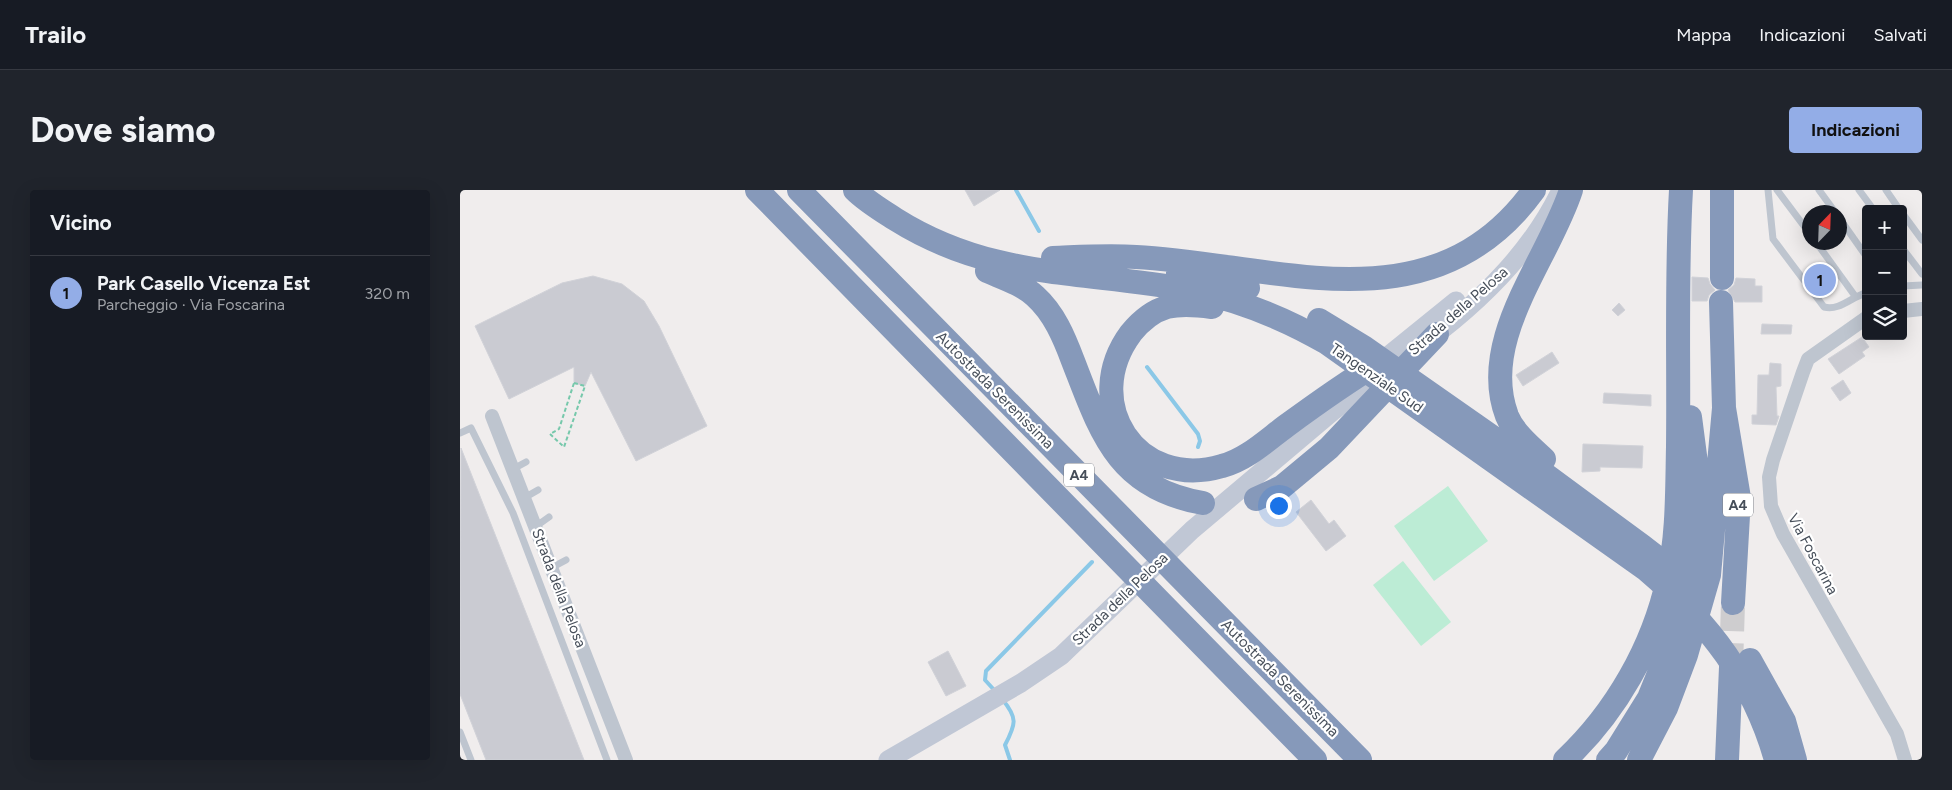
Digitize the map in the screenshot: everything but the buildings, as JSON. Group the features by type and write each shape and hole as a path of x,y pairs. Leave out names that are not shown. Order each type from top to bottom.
{"highway":[{"name":"Autostrada Serenissima","path":"757,190 1315,760"},
{"name":"Autostrada Serenissima","path":"799,190 1360,760"},
{"path":"1053,258 1137,257 1290,276 1335,280 1373,280 1436,266 1469,250 1504,225 1534,190"},
{"path":"1571,190 1504,342 1499,369 1501,391 1508,417 1524,440 1546,462 1618,516 1642,546"},
{"path":"1565,760 1606,714 1626,683 1650,632 1668,579 1675,520 1680,341 1678,246 1681,190"},
{"path":"1722,190 1722,278"},
{"path":"863,191 884,219 927,247 1015,283 1034,295 1050,313 1063,335 1097,423 1109,445 1124,464 1155,488 1184,500 1203,503"},
{"name":"Tangenziale Sud","path":"863,191 966,238 1016,251 1053,258 1212,278 1269,295 1520,456 1642,546 1693,589 1720,619 1768,730 1776,760"},
{"name":"Tangenziale Sud","path":"863,191 900,222 928,237 999,264 1049,273 1190,290 1244,304 1301,327 1331,336 1646,570 1679,597 1740,666 1784,721 1795,760"},
{"name":"A4","path":"1721,302 1724,408 1739,498 1733,603"},
{"path":"1301,327 1277,326 1229,310 1194,304 1166,307 1139,323 1124,344 1114,364 1111,393 1117,420 1128,438 1142,455 1159,464 1183,472 1224,466 1240,459 1328,396 1377,364"},
{"path":"1256,499 1282,487 1314,461 1437,334"},
{"path":"1608,760 1616,751 1649,698 1673,639 1692,573 1699,486 1680,341"},
{"path":"1638,760 1666,708 1686,655 1709,575 1724,408"},
{"path":"1118,515 1375,760"},
{"path":"1152,593 1309,760"},
{"path":"1728,760 1740,666"}],"street":[{"name":"Strada della Pelosa","path":"1498,263 1534,221 1550,190"},
{"name":"Strada della Pelosa","path":"888,760 976,710 1053,661 1087,633 1110,608 1192,530 1332,412 1437,334 1519,256 1540,228 1561,190"},
{"name":"Tangenziale Sud","path":"1377,364 1456,301 1498,263"},
{"path":"1907,311 1922,309"},
{"name":"Via Foscarina","path":"1862,321 1808,359 1773,460 1769,490 1771,506 1783,534 1897,734 1905,760"},
{"name":"Strada della Pelosa","path":"1332,412 1377,364"},
{"name":"Strada della Pelosa","path":"492,416 626,760"}],"lane":[{"path":"1768,190 1773,239 1824,307 1838,308 1855,296 1862,294"},
{"path":"1777,190 1802,223"},
{"path":"1819,190 1830,205"},
{"path":"1860,190 1870,205"},
{"path":"1886,190 1896,205"},
{"path":"1907,219 1922,240"},
{"path":"1847,229 1862,250"},
{"path":"1822,250 1855,296"},
{"path":"1904,250 1922,274"},
{"path":"1907,286 1922,285"},
{"path":"460,433 471,428 514,513 607,760"},
{"path":"513,469 526,462"},
{"path":"524,498 538,490"},
{"path":"535,527 549,517"},
{"path":"551,568 566,560"},
{"path":"460,732 471,760"}],"path":[{"path":"574,383 585,386 564,447 550,434 559,428 574,383"}],"green space":[{"path":"1448,486 1488,541 1434,581 1394,526"},
{"path":"1403,561 1451,622 1421,646 1373,585"}],"waterway":[{"path":"1016,190 1039,231"},
{"path":"1147,367 1198,434 1200,441 1198,447"},
{"path":"996,692 985,680 986,671 1092,562"},
{"path":"1002,699 1011,711 1014,721 1005,745 1010,760"}],"tunnel":[{"path":"1731,667 1733,603"}],"place":[{"name":"Park Casello Vicenza Est","path":"1820,280"}]}
